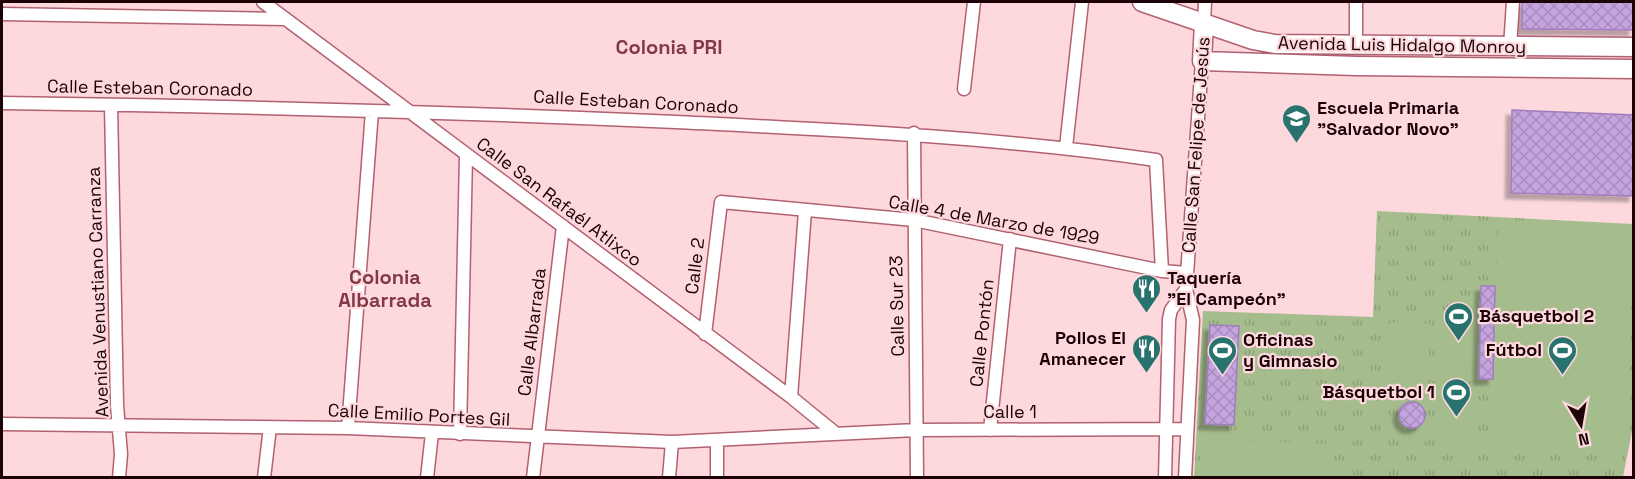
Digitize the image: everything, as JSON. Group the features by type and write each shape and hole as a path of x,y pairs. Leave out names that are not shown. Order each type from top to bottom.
{"street":[{"name":"Calle San Rafaél Atlixco","path":"263,2 791,397 834,432"},
{"path":"964,89 974,2"},
{"path":"1066,147 1082,2"},
{"name":"Avenida Luis Hidalgo Monroy","path":"1142,2 1275,44 1634,47"},
{"name":"Calle San Felipe de Jesús","path":"1185,477 1193,320 1186,289 1206,2"},
{"path":"1356,2 1356,46"},
{"path":"1510,47 1513,2"},
{"path":"2,14 286,19"},
{"name":"Avenida Luis Hidalgo Monroy","path":"1202,61 1356,66 1634,69"},
{"name":"Calle Esteban Coronado","path":"2,103 409,110 914,133 1066,147 1156,160 1162,271"},
{"name":"Avenida Venustiano Carranza","path":"111,105 117,405 120,424 118,477"},
{"path":"348,428 372,111"},
{"name":"Calle Sur 23","path":"914,133 917,477"},
{"path":"460,435 466,156"},
{"name":"Calle 4 de Marzo de 1929","path":"721,202 914,220 1162,271 1187,273"},
{"name":"Calle 2","path":"705,334 721,202"},
{"path":"791,397 805,211"},
{"name":"Calle Albarrada","path":"533,477 563,226"},
{"name":"Calle Pontón","path":"990,430 1010,239"},
{"name":"Calle San Felipe de Jesús","path":"1165,477 1169,319 1172,310 1186,289"},
{"name":"Calle Emilio Portes Gil","path":"2,424 348,428 537,439 672,442 834,432"},
{"path":"264,477 270,427"},
{"name":"Calle 1","path":"834,432 1187,429"},
{"path":"427,477 432,433"},
{"path":"717,440 717,477"},
{"path":"669,477 672,442"}],"green space":[{"path":"1377,211 1633,224 1633,426 1623,477 1194,478 1203,311 1373,317"},
{"name":"Fútbol","path":"1498,226 1633,228 1628,446 1493,447"},
{"name":"Básquetbol 2","path":"1441,310 1476,311 1475,374 1440,374"},
{"path":"1390,322 1431,324 1426,400 1385,398"},
{"name":"Básquetbol 1","path":"1439,386 1474,387 1473,451 1438,450"},
{"path":"1207,439 1329,444 1328,477 1205,477"}],"building":[{"path":"1522,2 1634,2 1634,30 1522,29"},
{"path":"1512,110 1634,115 1634,196 1511,193"},
{"path":"1481,286 1495,286 1493,379 1479,379"},
{"name":"Oficinas y Gimnasio","path":"1210,325 1239,326 1234,425 1205,424"},
{"path":"1412,402 1421,406 1425,415 1421,424 1412,428 1403,424 1399,415 1403,406"}],"place":[{"name":"Escuela Primaria \"Salvador Novo\"","path":"1296,144"},
{"name":"Taquería \"El Campeón\"","path":"1146,314"},
{"name":"Básquetbol 2","path":"1458,342"},
{"name":"Pollos El Amanecer","path":"1147,374"},
{"name":"Oficinas y Gimnasio","path":"1222,376"},
{"name":"Fútbol","path":"1563,376"},
{"name":"Básquetbol 1","path":"1456,418"}],"district":[{"name":"Colonia PRI","path":"669,47"},
{"name":"Colonia Albarrada","path":"385,288"}]}
